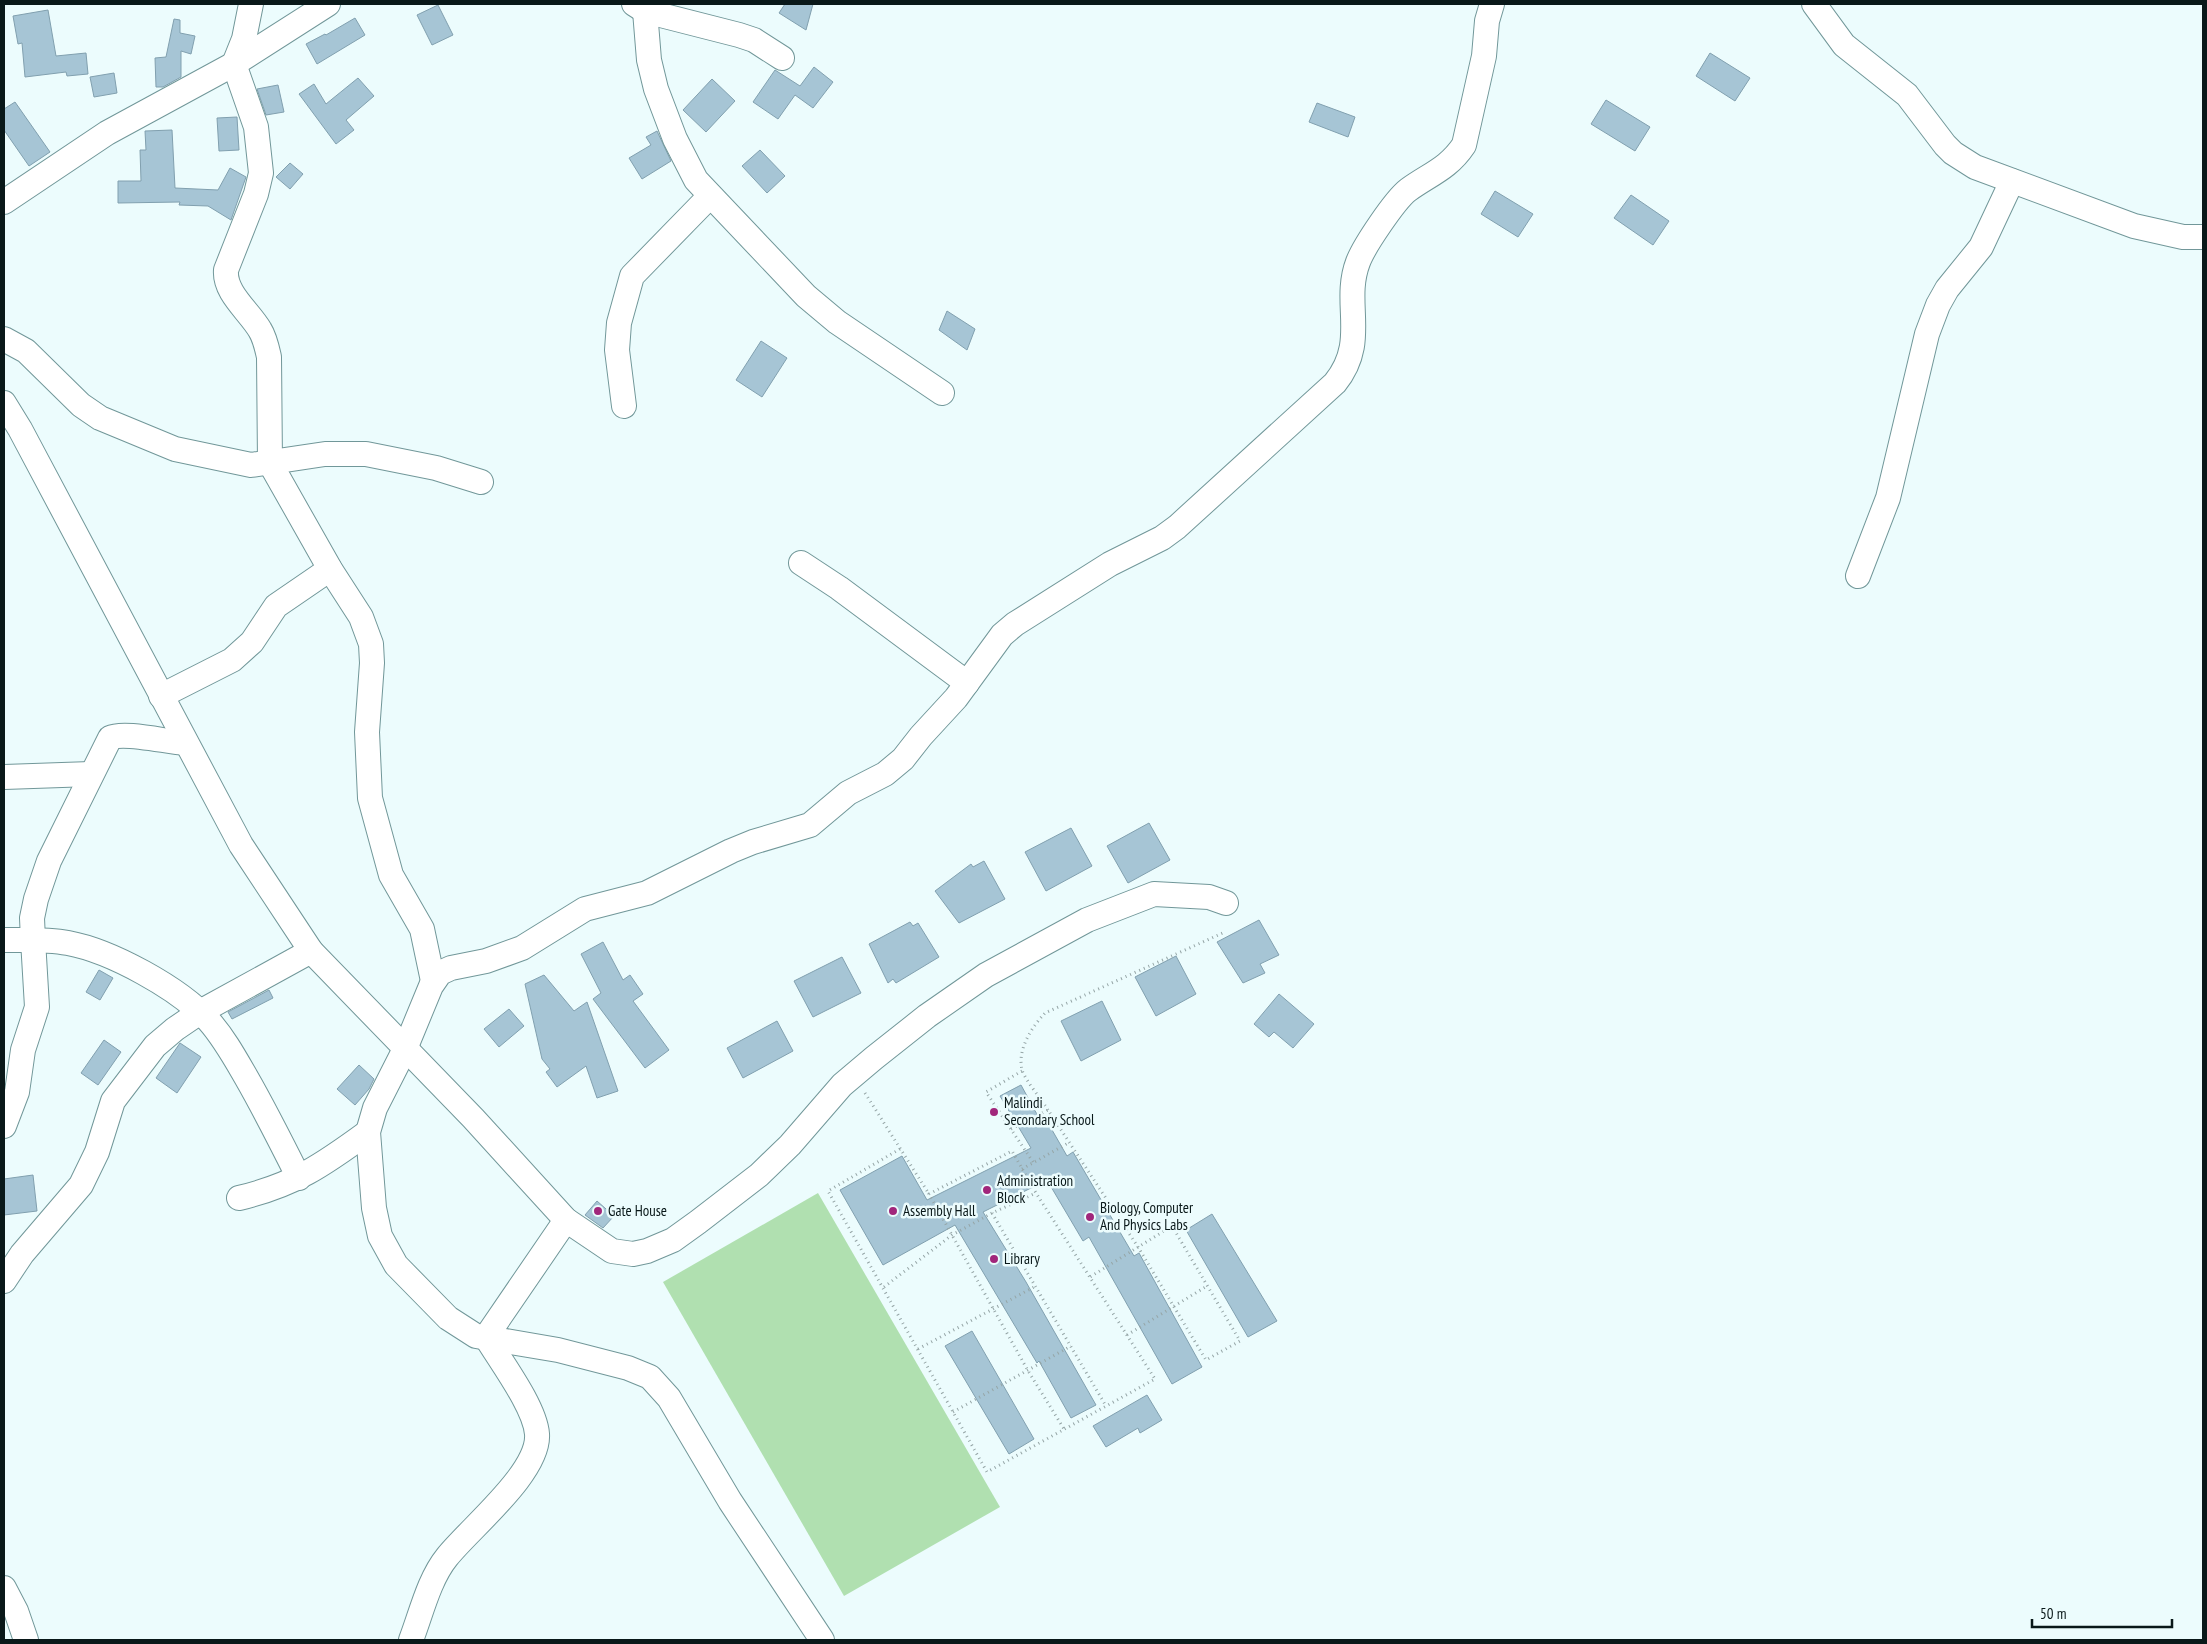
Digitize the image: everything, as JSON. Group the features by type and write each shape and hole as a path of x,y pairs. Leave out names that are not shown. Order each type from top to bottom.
{"street":[{"path":"251,4 244,39 234,64 256,126 261,172 256,194 226,270 225,279 228,288 261,332 269,357 270,463 330,569 361,617 371,644 371,681 367,732 370,798 391,875 422,930 433,981"},
{"path":"4,202 107,133 234,64 328,4"},
{"path":"822,1640 730,1501 669,1398 650,1377 628,1368 558,1350 486,1338 466,1331 448,1318 396,1265 380,1236 374,1208 368,1132 375,1108 405,1049 433,981 445,970 486,962 522,948 585,909 647,893 731,851 753,842 810,825 848,793 885,774 903,759 967,683 1002,635 1015,624 1110,564 1162,538 1178,527 1336,382 1346,369 1352,352 1354,282 1358,263 1372,235 1406,192 1444,168 1464,145 1484,56 1487,20 1492,4"},
{"path":"1814,4 1844,45 1907,94 1953,153 1975,167 2134,226 2183,236 2203,237"},
{"path":"782,58 754,40 739,34 639,7 656,89 685,160 696,180 806,296 822,310 942,393"},
{"path":"1858,576 1888,498 1927,334 1947,289 1981,247 2012,181"},
{"path":"624,406 617,350 619,323 632,276 710,196"},
{"path":"4,340 26,351 81,405 100,418 175,449 251,465 325,454 366,454 436,468 481,482"},
{"path":"4,403 241,845 310,951 473,1118 566,1220 612,1251 623,1254 647,1251 674,1240 759,1175 790,1145 842,1085 927,1016 986,976 1087,920 1154,894 1209,896 1226,903"},
{"path":"801,563 839,588 967,683"},
{"path":"161,696 218,669 240,654 252,642 276,606 330,569"},
{"path":"4,1126 17,1092 23,1050 37,1007 32,918 41,880 91,774 110,738 117,735 185,743"},
{"path":"4,777 42,774 91,774"},
{"path":"4,940 70,943 112,958 186,999 200,1012 227,1045 268,1115 299,1178"},
{"path":"4,1281 22,1254 81,1186 96,1152 113,1101 155,1046 175,1029 200,1012 310,951"},
{"path":"239,1198 270,1190 299,1178 368,1132"},
{"path":"486,1338 566,1220"},
{"path":"4,1260 4,1266"},
{"path":"411,1640 432,1584 446,1558 509,1491 525,1469 538,1444 537,1432 530,1412 486,1338"},
{"path":"4,1588 16,1611 26,1640"}],"path":[{"path":"1090,1276 1138,1247 1172,1226 1240,1341 1206,1360 1138,1247 1022,1071 1024,1046 1033,1027 1046,1013 1225,932"},
{"path":"1022,1071 986,1092 1033,1162"},
{"path":"854,1076 929,1194 1027,1369 1064,1429"},
{"path":"1011,1129 1048,1110"},
{"path":"1022,1169 1070,1142"},
{"path":"900,1150 828,1191 987,1472 1155,1379 1036,1193 1012,1151 929,1194"},
{"path":"884,1287 952,1235 992,1213 1036,1193"},
{"path":"992,1213 1106,1406"},
{"path":"918,1349 1036,1286"},
{"path":"1127,1335 1207,1286"},
{"path":"953,1412 1071,1346"}],"green space":[{"path":"818,1193 1000,1507 844,1596 663,1282"}],"building":[{"path":"785,4 813,4 806,30 779,13"},
{"path":"438,5 453,35 432,45 417,15"},
{"path":"48,10 56,56 86,53 88,74 67,76 66,72 25,77 22,43 18,44 13,16"},
{"path":"355,18 365,35 317,64 306,44"},
{"path":"174,19 180,20 180,33 195,36 191,54 181,51 181,77 163,87 156,87 155,58 166,57"},
{"path":"1710,53 1750,78 1735,101 1696,76"},
{"path":"814,67 833,82 813,108 795,95 778,119 753,102 775,70 800,86"},
{"path":"114,73 117,93 94,97 90,77"},
{"path":"358,78 374,96 346,120 354,130 336,144 299,94 314,84 326,104"},
{"path":"712,79 735,101 706,132 683,110"},
{"path":"278,85 284,112 266,115 257,89"},
{"path":"1606,100 1650,127 1635,151 1591,124"},
{"path":"15,102 50,152 29,166 4,130 4,109"},
{"path":"1317,103 1355,117 1348,137 1309,122"},
{"path":"237,117 239,150 219,151 217,118"},
{"path":"172,130 175,188 218,190 230,168 246,177 231,220 208,206 179,205 180,202 118,203 118,181 141,181 140,150 146,150 145,131"},
{"path":"657,131 671,161 642,179 629,158 651,145 646,137"},
{"path":"760,150 785,176 767,193 742,166"},
{"path":"290,163 303,174 290,189 276,177"},
{"path":"1495,191 1533,214 1518,237 1481,214"},
{"path":"1631,195 1669,221 1653,245 1614,218"},
{"path":"947,311 975,329 967,350 939,330"},
{"path":"761,341 787,358 762,397 736,380"},
{"path":"1149,823 1170,860 1128,883 1107,846"},
{"path":"1071,828 1092,866 1046,891 1025,852"},
{"path":"984,861 1005,899 959,923 935,891 971,864 973,867"},
{"path":"1259,920 1279,955 1260,964 1265,973 1243,983 1217,942"},
{"path":"910,922 913,926 918,923 939,957 896,983 893,979 888,983 869,944"},
{"path":"603,942 623,980 630,975 643,994 633,1001 669,1050 645,1068 593,999 601,993 581,954"},
{"path":"1176,956 1196,994 1156,1016 1135,977"},
{"path":"842,957 861,993 813,1017 794,981"},
{"path":"99,970 113,978 100,1000 86,992"},
{"path":"544,975 574,1011 587,1002 618,1091 597,1098 586,1066 557,1087 546,1072 550,1069 542,1059 525,984"},
{"path":"269,990 273,998 232,1019 228,1012"},
{"path":"1279,994 1314,1024 1293,1048 1274,1032 1269,1037 1254,1024"},
{"path":"1102,1001 1121,1040 1081,1061 1061,1021"},
{"path":"509,1009 524,1026 499,1047 484,1029"},
{"path":"777,1021 793,1051 743,1078 727,1048"},
{"path":"104,1040 121,1052 98,1085 81,1073"},
{"path":"180,1043 201,1057 177,1093 156,1078"},
{"path":"359,1065 374,1079 369,1089 355,1105 337,1089"},
{"path":"1021,1085 1039,1118 1044,1116 1067,1156 1073,1152 1134,1256 1139,1253 1202,1367 1172,1384 1089,1237 1083,1241 1047,1180 983,1212 1026,1282 1096,1405 1071,1418 1039,1361 1037,1363 955,1225 883,1265 840,1190 902,1156 927,1200 1031,1148 1000,1096"},
{"path":"33,1175 37,1211 4,1215 4,1179"},
{"name":"Gate House","path":"597,1201 614,1216 603,1228 585,1215"},
{"path":"1212,1214 1277,1321 1248,1337 1186,1230"},
{"path":"972,1331 1034,1439 1009,1454 945,1346"},
{"path":"1147,1395 1162,1420 1140,1433 1138,1428 1106,1447 1093,1426"}],"place":[{"name":"Malindi Secondary School","path":"994,1112"},
{"name":"Administration Block","path":"987,1190"},
{"name":"Gate House","path":"598,1211"},
{"name":"Assembly Hall","path":"893,1211"},
{"name":"Biology, Computer And Physics Labs","path":"1090,1217"},
{"name":"Library","path":"994,1259"}]}
